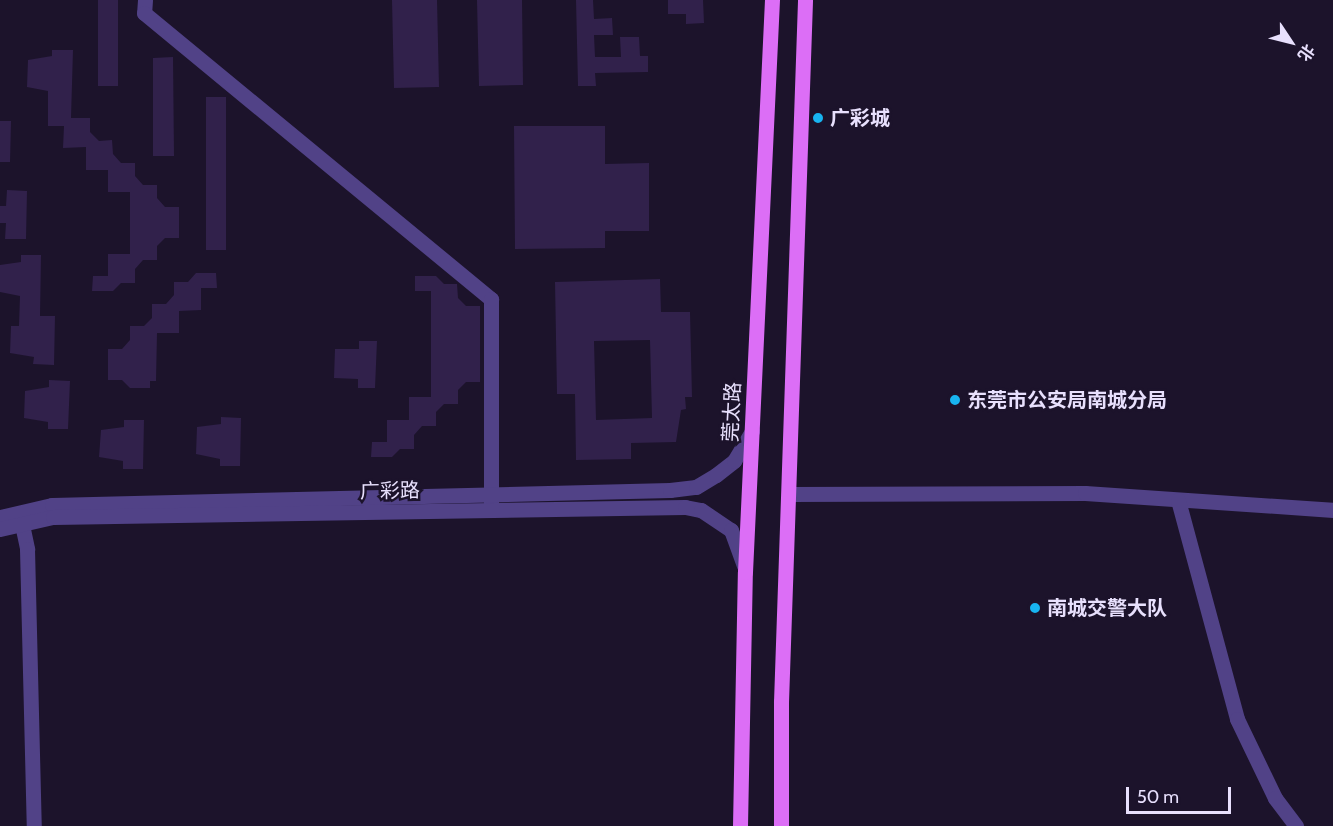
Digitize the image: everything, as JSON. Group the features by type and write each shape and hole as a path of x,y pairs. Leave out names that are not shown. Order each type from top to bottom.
{"main road":[{"name":"莞太路","path":"740,826 745,572 772,0"},
{"path":"781,826 781,702 790,494 805,0"}],"street":[{"path":"145,0 144,13 491,299 491,510"},
{"name":"广彩路","path":"0,529 52,505 696,487 734,461 752,430"},
{"path":"790,494 1085,494 1333,510"},
{"path":"1178,500 1237,719 1275,798 1296,826"},
{"name":"广彩路","path":"0,517 685,507 701,510 731,530 745,572"},
{"path":"21,518 27,561 34,826"}],"building":[{"path":"98,0 118,0 118,86 98,86"},
{"path":"392,0 437,0 439,87 394,88"},
{"path":"477,0 522,0 523,85 479,86"},
{"path":"576,0 593,0 594,19 612,18 613,35 594,35 595,57 621,57 620,37 639,37 640,56 648,56 648,72 595,73 596,86 578,86"},
{"path":"668,0 703,0 704,23 686,24 686,14 668,14"},
{"path":"52,50 73,50 71,118 90,118 90,132 99,141 112,140 113,154 121,163 135,163 135,176 143,185 157,185 157,198 165,207 179,207 179,238 165,238 157,246 157,260 143,260 135,269 135,283 121,283 113,291 92,291 93,276 108,276 108,254 130,254 130,192 108,192 108,170 86,170 86,147 63,148 64,126 48,126 48,91 27,87 28,60 52,56"},
{"path":"173,57 174,156 153,156 153,58"},
{"path":"206,97 226,97 226,250 206,250"},
{"path":"0,121 11,121 10,162 0,162"},
{"path":"514,126 605,126 605,164 649,163 649,231 605,231 605,248 515,249"},
{"path":"7,190 27,191 26,239 5,239 6,223 0,223 0,206 6,206"},
{"path":"21,255 41,255 40,316 55,316 54,365 33,364 34,357 10,353 11,326 19,326 20,296 0,292 0,265 21,262"},
{"path":"196,273 216,273 217,288 201,288 201,310 179,311 179,333 157,333 156,381 150,381 150,388 130,388 122,380 108,380 108,349 122,349 130,340 130,326 144,326 152,318 152,304 166,304 174,295 174,282 188,282"},
{"path":"415,276 436,276 444,284 457,284 458,298 466,306 480,306 480,382 466,382 458,390 458,404 444,404 436,412 436,426 422,426 414,435 414,449 400,449 392,457 371,457 372,442 387,442 387,420 409,420 409,397 431,397 431,291 415,291"},
{"path":"660,279 661,312 690,312 692,397 685,397 686,409 681,410 676,442 631,443 631,459 576,460 575,394 557,394 555,282","holes":["650,340 652,418 596,420 594,341"]},
{"path":"359,341 377,341 375,388 358,388 358,379 334,378 335,349 359,349"},
{"path":"49,380 70,381 68,429 48,429 48,422 24,418 25,391 49,387"},
{"path":"221,417 241,418 240,466 220,466 220,459 196,454 197,427 221,424"},
{"path":"124,420 144,420 143,469 123,469 123,461 99,457 101,430 124,427"}],"place":[{"name":"广彩城","path":"818,118"},
{"name":"东莞市公安局南城分局","path":"955,400"},
{"name":"南城交警大队","path":"1035,608"}]}
